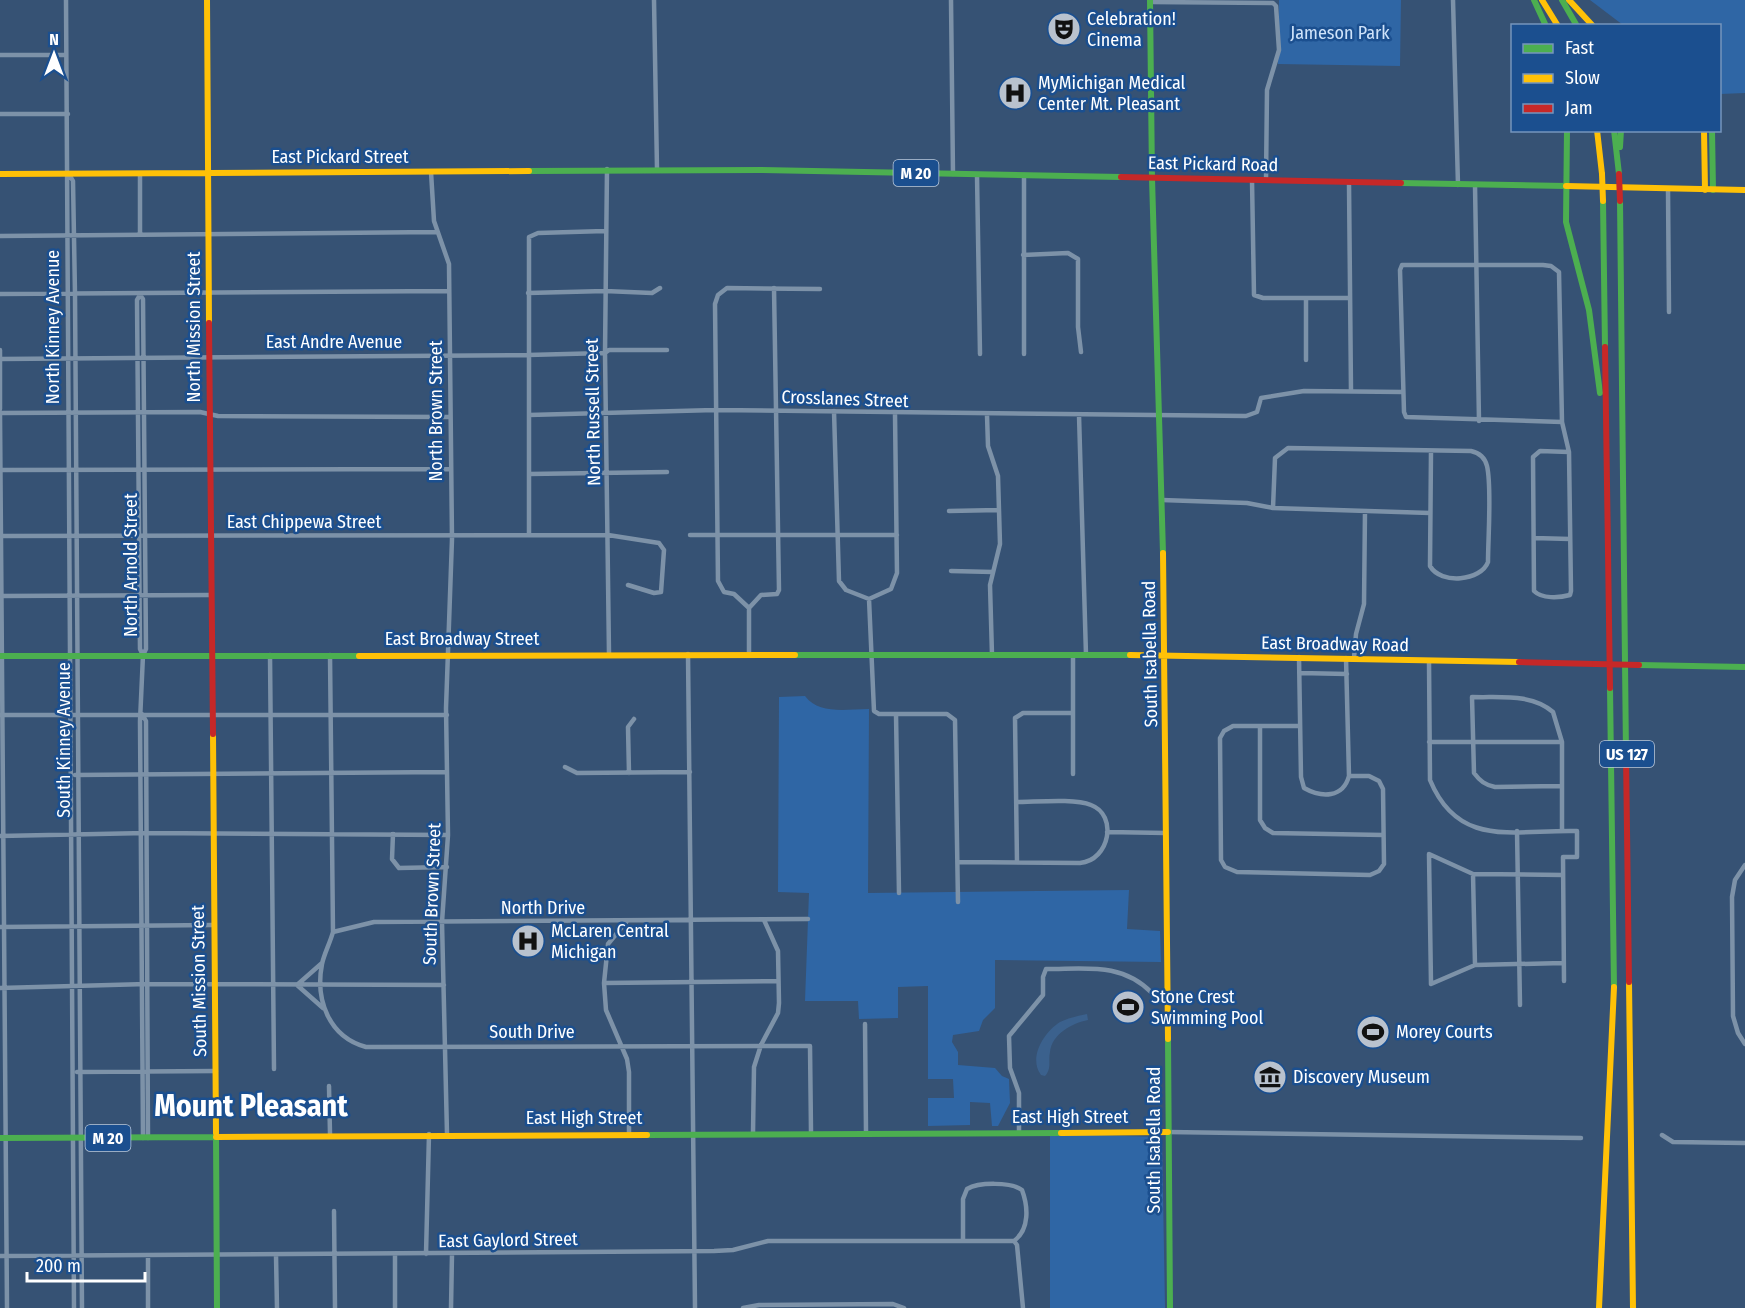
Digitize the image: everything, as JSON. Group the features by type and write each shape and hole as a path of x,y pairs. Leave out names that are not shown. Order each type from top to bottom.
{"main road":[{"name":"North Mission Street","path":"207,0 211,654"},
{"path":"1534,0 1545,24"},
{"path":"1542,0 1557,24"},
{"path":"1562,0 1576,24"},
{"path":"1569,0 1591,24"},
{"name":"South Isabella Road","path":"1150,1 1152,178 1161,416 1166,655 1170,1308"},
{"path":"1567,132 1566,222 1591,319 1605,436"},
{"name":"US 127","path":"1597,132 1603,201 1614,1016 1599,1308"},
{"name":"US 127","path":"1614,132 1620,201 1632,1308"},
{"path":"1618,164 1621,132"},
{"path":"1704,132 1705,190"},
{"path":"1712,132 1713,190"},
{"name":"East Pickard Street","path":"0,174 680,169"},
{"name":"East Pickard Road","path":"680,169 1745,190"},
{"name":"South Mission Street","path":"211,654 217,1308"},
{"name":"East Broadway Road","path":"925,654 1299,657 1745,668"},
{"name":"East Broadway Street","path":"1,656 925,654"},
{"name":"East High Street","path":"3,1138 695,1132 1168,1132"}],"street":[{"name":"North Kinney Avenue","path":"66,0 69,174 66,180 67,470 69,596 73,656"},
{"path":"654,0 657,170"},
{"path":"951,0 953,174"},
{"path":"1453,0 1458,184"},
{"path":"1150,1 1273,3 1276,6 1279,50 1267,90 1266,180"},
{"path":"0,55 66,55"},
{"path":"0,114 68,114"},
{"name":"North Russell Street","path":"607,170 605,353 609,654"},
{"name":"North Brown Street","path":"431,171 432,210 437,232 447,255 452,535 449,654"},
{"name":"South Kinney Avenue","path":"69,174 73,181 75,294 76,596 70,715 74,1308"},
{"path":"140,174 140,235"},
{"path":"977,175 980,354"},
{"path":"1024,175 1024,354"},
{"path":"1252,180 1254,295 1263,298 1350,298"},
{"path":"1349,183 1351,391 1403,392"},
{"path":"1475,184 1474,264 1479,421"},
{"path":"1668,189 1670,312"},
{"path":"529,535 529,237 538,233 605,231"},
{"path":"0,236 437,232"},
{"path":"1023,255 1068,253 1078,260 1078,327 1082,352"},
{"path":"1562,422 1408,419 1404,412 1403,392 1400,270 1402,265 1543,265 1556,268 1560,279 1562,422 1569,452 1570,595 1542,597 1536,594 1535,453 1569,452"},
{"path":"528,293 605,291 652,293 660,288"},
{"path":"749,654 749,608 742,599 724,592 719,586 715,304 718,295 728,288 820,289"},
{"path":"749,608 761,595 777,594 779,590 774,288"},
{"path":"0,294 140,295 448,291"},
{"name":"North Arnold Street","path":"140,295 138,300 141,357 142,714 146,721 143,774 146,1138"},
{"path":"1306,298 1306,360"},
{"path":"0,350 2,1076 3,1138 8,1198 8,1308"},
{"name":"East Andre Avenue","path":"0,358 528,355 605,353 609,350 667,351"},
{"name":"Crosslanes Street","path":"529,415 776,410 987,415 1253,415 1257,412 1261,398 1266,395 1285,396 1304,391 1351,391"},
{"path":"0,411 450,417"},
{"path":"834,411 839,581 846,590 868,599 886,592 895,583 897,535 895,414"},
{"path":"987,415 988,446 997,469 1000,552 990,585 992,654"},
{"path":"1080,415 1086,655"},
{"path":"1274,508 1274,466 1278,453 1288,448 1471,451 1482,456 1488,471 1488,562 1483,572 1469,577 1447,576 1432,570 1428,560 1431,451"},
{"path":"1,470 450,469"},
{"path":"529,474 667,472"},
{"path":"1162,500 1239,502 1274,508 1430,513"},
{"path":"949,511 999,510"},
{"path":"1354,658 1356,634 1364,604 1365,511"},
{"name":"East Chippewa Street","path":"1,536 608,535 659,543 664,550 661,592 628,585"},
{"path":"690,535 897,535"},
{"path":"1534,538 1570,539"},
{"path":"951,571 993,572"},
{"path":"1,596 211,595"},
{"path":"868,599 872,707 876,714 947,714 953,717 956,724 958,902"},
{"name":"South Brown Street","path":"447,1134 442,922 448,835 449,654"},
{"path":"688,654 695,1132 695,1308"},
{"path":"270,655 274,1069"},
{"path":"322,984 322,963 333,932 330,655"},
{"path":"1072,655 1073,774"},
{"name":"South Kinney Avenue","path":"73,656 78,775 82,1308"},
{"path":"1299,657 1304,788 1313,793 1340,793 1346,786 1349,776 1346,658"},
{"path":"1428,661 1430,780 1447,811 1471,827 1483,830 1577,831 1577,857 1563,857 1563,981"},
{"path":"1300,673 1347,674"},
{"path":"1561,786 1495,786 1486,785 1478,779 1474,773 1472,698 1522,698 1543,705 1553,712 1562,742 1562,830"},
{"path":"1017,862 1015,718 1023,713 1072,713"},
{"path":"896,714 899,893"},
{"path":"1,715 447,715"},
{"path":"629,773 628,727 634,718"},
{"path":"1300,726 1233,726 1224,731 1220,738 1221,860 1225,867 1237,872 1370,875 1379,871 1384,864 1383,789 1379,781 1369,776 1349,776"},
{"path":"1260,727 1260,820 1264,828 1273,833 1383,835"},
{"path":"1429,742 1562,742"},
{"path":"565,767 577,773 690,772"},
{"path":"70,776 447,772"},
{"path":"958,862 1093,860 1103,851 1107,832 1102,812 1088,803 1016,802"},
{"path":"1517,831 1520,1005"},
{"path":"1,836 70,833 333,832 448,835"},
{"path":"1107,832 1166,833"},
{"path":"393,834 392,859 399,868 447,867"},
{"path":"1563,874 1518,876 1473,874 1429,854 1431,984 1475,965 1563,963"},
{"path":"1745,865 1735,880 1732,897 1733,1016 1738,1033 1745,1044"},
{"path":"1473,874 1475,965"},
{"name":"North Drive","path":"333,932 374,922 808,919"},
{"path":"753,1133 754,1067 761,1045 778,1013 778,951 765,920"},
{"path":"627,921 608,944 604,983 606,1010 629,1072 629,1133"},
{"path":"1,927 213,925"},
{"path":"297,985 322,963"},
{"path":"1019,1131 1019,1093 1010,1068 1009,1036 1043,995 1043,977 1046,969 1115,970 1140,980 1152,993 1168,993"},
{"path":"604,983 778,981"},
{"path":"2,988 145,984 444,985"},
{"name":"South Drive","path":"322,984 323,1008 339,1034 366,1047 810,1046 811,1132"},
{"path":"297,985 323,1008"},
{"path":"865,1024 866,1132"},
{"path":"72,1072 216,1071"},
{"path":"330,1086 330,1134"},
{"path":"1168,1132 1581,1138"},
{"path":"426,1254 429,1134"},
{"path":"1662,1135 1673,1142 1745,1143"},
{"path":"963,1240 963,1199 967,1189 978,1185 1013,1185 1022,1190 1026,1206 1024,1229 1014,1241 1017,1245 1023,1308"},
{"path":"0,1198 8,1198"},
{"path":"334,1211 335,1308"},
{"name":"East Gaylord Street","path":"0,1256 695,1251 732,1250 768,1240 1014,1241"},
{"path":"395,1254 395,1308"},
{"path":"451,1308 452,1254"},
{"path":"276,1255 276,1308"},
{"path":"148,1256 148,1308"},
{"path":"743,1308 759,1305 886,1304 904,1308"}],"green space":[{"name":"Jameson Park","path":"1279,0 1401,0 1400,66 1278,64"},
{"path":"1590,0 1745,0 1745,93 1721,94 1721,24 1622,24"},
{"path":"805,696 818,706 834,710 869,709 868,893 1129,890 1127,929 1160,931 1161,962 995,960 995,1008 983,1020 979,1031 953,1035 952,1042 958,1052 958,1065 995,1068 1002,1076 1009,1079 1010,1103 998,1126 992,1126 990,1103 970,1102 970,1125 928,1126 928,1098 954,1098 953,1079 928,1079 928,986 898,987 898,1018 859,1019 858,1001 805,1001 809,893 778,892 779,697"},
{"path":"1050,1134 1162,1137 1165,1308 1050,1308"}],"shaded area":[{"path":"1087,1014 1088,1020 1064,1030 1055,1040 1050,1052 1048,1070 1045,1076 1041,1075 1037,1068 1037,1053 1048,1032 1060,1022"}],"traffic: fast":[{"path":"1150,0 1152,178 1163,553"},
{"path":"1534,0 1545,24"},
{"path":"1562,0 1576,24"},
{"path":"1567,132 1566,222 1589,310 1600,393"},
{"path":"1614,132 1619,174"},
{"path":"1620,147 1621,132"},
{"path":"1712,132 1713,190"},
{"path":"529,171 759,170 1121,177"},
{"path":"1401,183 1566,186"},
{"path":"1603,201 1605,347"},
{"path":"1620,201 1626,754"},
{"path":"795,655 1130,655"},
{"path":"0,656 359,656"},
{"path":"1639,665 1745,667"},
{"path":"1610,688 1614,987"},
{"path":"1168,1039 1170,1308"},
{"path":"216,1133 217,1308"},
{"path":"647,1135 1061,1133"},
{"path":"0,1138 216,1137"}],"traffic: slow":[{"path":"207,0 209,323"},
{"path":"1542,0 1557,24"},
{"path":"1569,0 1591,24"},
{"path":"1597,132 1602,174"},
{"path":"1704,132 1705,190"},
{"path":"209,173 529,171"},
{"path":"0,174 209,173"},
{"path":"1602,174 1603,201"},
{"path":"1566,186 1745,190"},
{"path":"1163,553 1168,1039"},
{"path":"359,656 795,655"},
{"path":"1130,655 1519,662"},
{"path":"213,734 216,1133"},
{"path":"1629,982 1633,1308"},
{"path":"1599,1308 1614,987"},
{"path":"1061,1133 1168,1132"},
{"path":"216,1137 647,1135"}],"traffic: jam":[{"path":"1619,174 1620,201"},
{"path":"1121,177 1401,183"},
{"path":"209,323 213,734"},
{"path":"1605,347 1610,688"},
{"path":"1519,662 1595,664"},
{"path":"1595,664 1639,665"},
{"path":"1626,754 1629,982"}],"place":[{"name":"Celebration! Cinema","path":"1064,29"},
{"name":"MyMichigan Medical Center Mt. Pleasant","path":"1015,93"},
{"name":"McLaren Central Michigan","path":"528,941"},
{"name":"Stone Crest Swimming Pool","path":"1128,1007"},
{"name":"Morey Courts","path":"1373,1032"},
{"name":"Discovery Museum","path":"1270,1077"}],"district":[{"name":"Mount Pleasant","path":"251,1106"}]}
